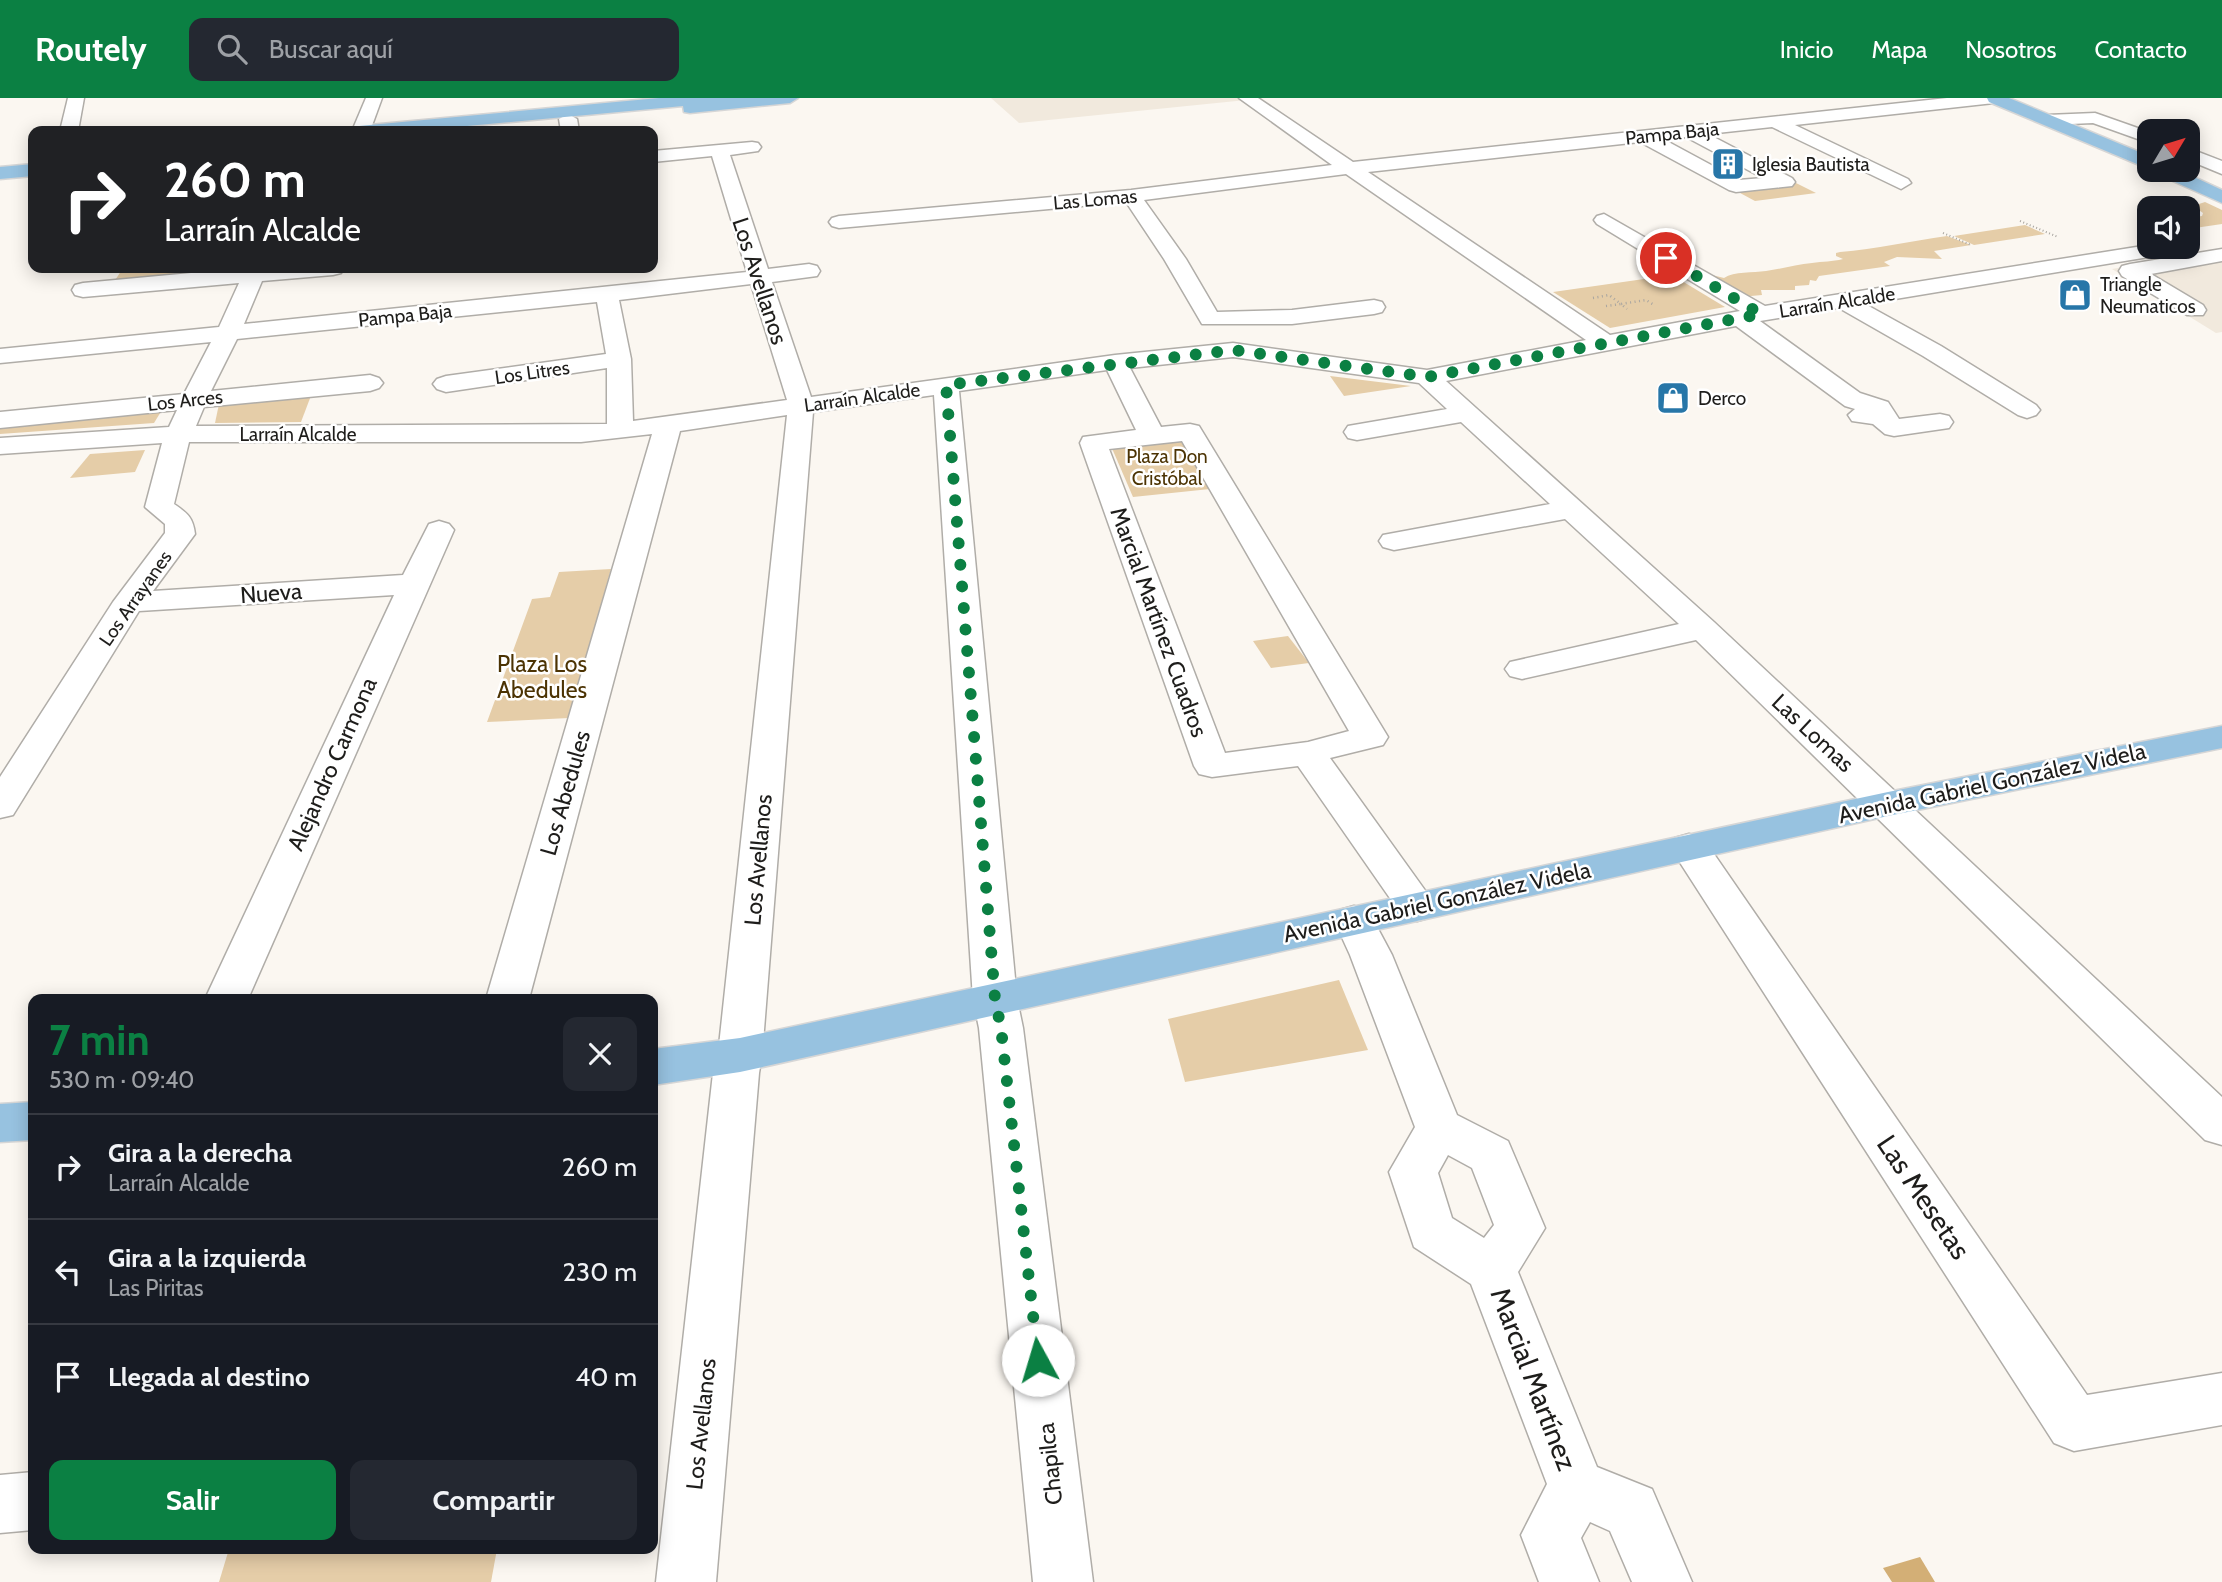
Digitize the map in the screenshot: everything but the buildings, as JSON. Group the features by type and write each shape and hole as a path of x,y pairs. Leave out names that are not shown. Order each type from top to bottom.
{"main road":[{"path":"413,126 707,98"},
{"path":"548,126 790,98"},
{"path":"1994,98 2137,158"},
{"path":"0,165 28,162"},
{"path":"0,173 28,170"},
{"path":"2193,182 2222,197"},
{"name":"Avenida Gabriel González Videla","path":"658,1067 740,1055 1888,804 2222,737"},
{"path":"0,1123 28,1121"}],"street":[{"path":"70,126 76,98"},
{"path":"362,126 374,98"},
{"path":"1247,98 1606,343"},
{"name":"Pampa Baja","path":"1350,168 1994,98"},
{"path":"2047,120 2095,118 2137,134"},
{"path":"1775,122 1901,183"},
{"path":"1643,136 1737,186 1771,191 1785,182 1688,131"},
{"name":"Los Avellanos","path":"658,156 735,149 758,276 801,405 740,1055 736,1073 686,1582"},
{"path":"2200,159 2222,168"},
{"name":"Las Lomas","path":"839,222 1130,196 1350,168"},
{"path":"2200,179 2222,177"},
{"path":"1130,196 1175,260 1210,318 1292,317 1374,307"},
{"path":"1604,220 1751,316 1854,401 1850,402 1850,407 1857,413 1880,417 1894,428 1940,422"},
{"path":"2200,242 2222,239"},
{"name":"Larraín Alcalde","path":"0,446 181,434 581,434 620,431 1115,362 1233,350 1427,377 1751,316 2137,253"},
{"path":"2130,271 2222,255"},
{"path":"2106,258 2195,310"},
{"name":"Pampa Baja","path":"0,356 228,334 596,289 809,271"},
{"path":"83,290 236,273"},
{"name":"Los Arrayanes","path":"0,806 129,602 180,534 179,521 159,507 162,486 194,399 228,334 253,273"},
{"path":"596,289 619,359 620,431"},
{"path":"1843,301 2027,410"},
{"name":"Los Litres","path":"446,384 619,359"},
{"path":"1115,362 1152,436"},
{"name":"Las Lomas","path":"1427,377 1703,629 2222,1126"},
{"name":"Los Arces","path":"0,420 370,383"},
{"name":"Chapilca","path":"946,385 995,999 1001,1028 1063,1582"},
{"path":"1357,432 1467,413"},
{"name":"Los Abedules","path":"509,994 668,425"},
{"name":"Marcial Martínez Cuadros","path":"1190,432 1370,737 1308,753 1212,766 1093,443 1152,436 1190,432"},
{"path":"1394,541 1572,509"},
{"name":"Alejandro Carmona","path":"228,994 439,530"},
{"name":"Nueva","path":"129,602 413,584"},
{"path":"1522,669 1703,629"},
{"path":"1308,753 1418,907"},
{"name":"Las Mesetas","path":"1689,847 2074,1424 2222,1399"},
{"path":"1354,920 1371,955 1439,1128"},
{"name":"Marcial Martínez","path":"1491,1269 1520,1228 1491,1155 1439,1128 1413,1172 1432,1232 1491,1269 1577,1488 1631,1510 1662,1582"},
{"name":"Marcial Martínez","path":"1569,1582 1550,1535 1577,1488"},
{"path":"0,1504 28,1501"}],"path":[{"path":"1943,233 1971,245"},
{"path":"1594,302 1589,299 1609,295 1621,302 1620,304 1646,300 1662,310"}],"shaded area":[{"path":"991,98 1266,98 1019,123"},
{"path":"2222,249 2222,332 2216,333 2112,269 2167,259 2200,259 2200,253"},
{"path":"1920,1557 1935,1582 1892,1582 1883,1568"}],"green space":[{"path":"1788,179 1816,193 1755,201 1727,186"},
{"path":"2205,202 2222,210 2222,224 2200,227 2200,216 2203,213 2200,211 2200,204"},
{"path":"2025,225 2045,234 1974,245 1954,236"},
{"path":"1947,236 1971,245 1934,251 1942,259 1897,257 1884,262 1890,266 1819,276 1816,281 1810,280 1809,285 1795,286 1795,290 1761,290 1762,295 1740,297 1708,274 1724,278 1738,273 1835,261 1843,259 1836,256 1836,253 1840,252"},
{"path":"120,273 232,273 232,274 112,285"},
{"path":"1672,275 1725,307 1610,328 1553,292"},
{"path":"1330,376 1411,386 1344,396"},
{"path":"312,393 301,422 215,423 219,404"},
{"path":"162,410 154,423 0,434 0,428"},
{"name":"Plaza Don Cristóbal","path":"1184,439 1210,489 1133,497 1111,446"},
{"path":"145,450 135,472 70,478 90,454"},
{"name":"Plaza Los Abedules","path":"611,569 569,718 487,722 532,599 550,597 559,572"},
{"path":"1288,636 1309,663 1271,668 1253,641"},
{"path":"1339,980 1368,1050 1185,1082 1168,1019"},
{"path":"227,1554 496,1554 491,1582 219,1582"}],"place":[{"name":"Iglesia Bautista","path":"1728,164"},
{"name":"Triangle Neumaticos","path":"2075,295"},
{"name":"Derco","path":"1673,398"}],"route":[{"path":"1038,1360 1001,1028 995,999 946,385 1115,362 1233,350 1427,377 1761,314 1666,258"}]}
